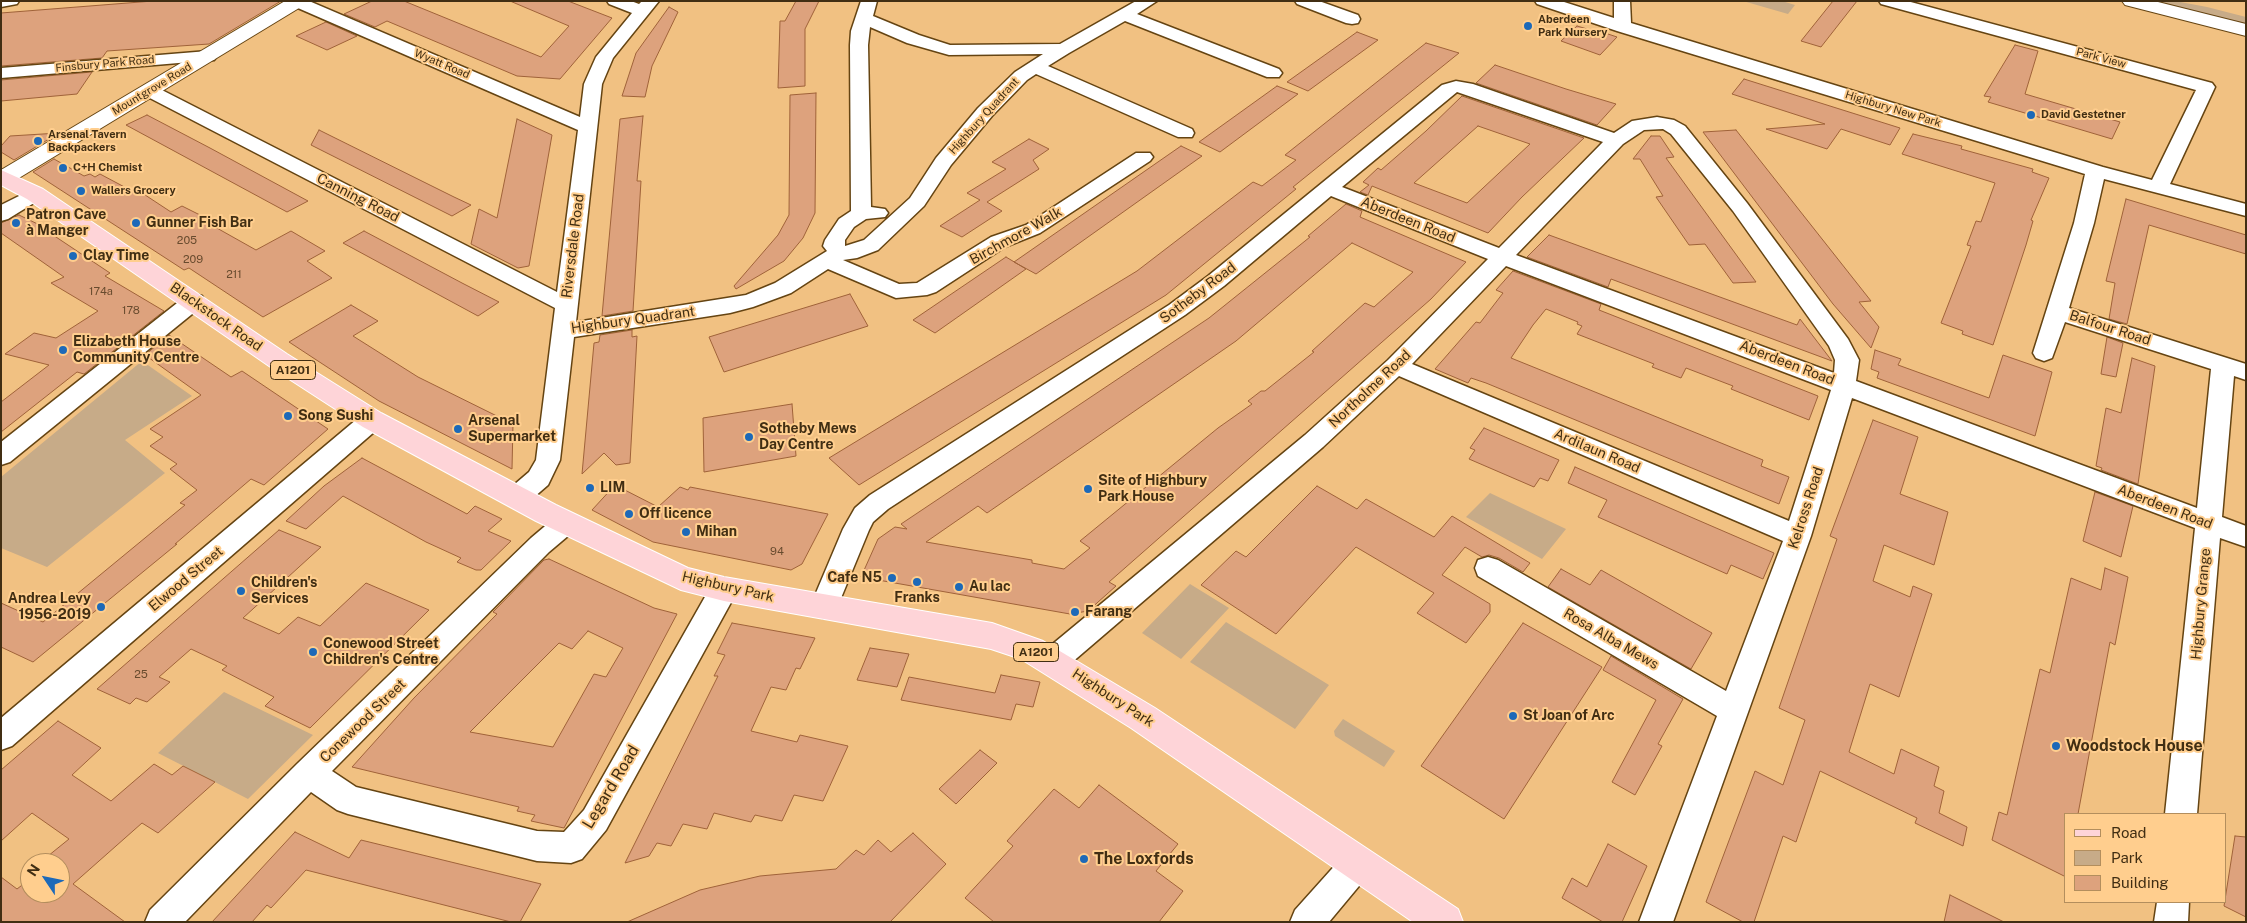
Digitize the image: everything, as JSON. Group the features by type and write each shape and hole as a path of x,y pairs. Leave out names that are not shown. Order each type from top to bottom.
{"main road":[{"name":"Blackstock Road","path":"3,176 35,194 278,360 372,420 566,523"},
{"name":"Highbury Park","path":"566,523 681,578 724,589 992,636 1032,650 1053,661 1143,718 1445,922"}],"street":[{"path":"1,2 11,1"},
{"path":"615,1 646,6"},
{"name":"Highbury Quadrant","path":"563,330 745,302 783,288 833,257 871,245 917,202 943,162 985,112 1021,76 1063,49 1149,1"},
{"path":"1303,1 1352,19"},
{"name":"Highbury New Park","path":"1543,1 2096,171 2246,210"},
{"path":"1622,1 1623,27"},
{"name":"Park View","path":"1888,1 2206,87 2158,188"},
{"path":"2131,1 2246,30"},
{"path":"2191,1 2246,15"},
{"name":"Mountgrove Road","path":"3,176 298,2"},
{"name":"Wyatt Road","path":"298,2 587,127"},
{"name":"Riversdale Road","path":"517,497 539,478 548,460 593,84 600,65 646,6"},
{"path":"861,213 859,45 866,10 913,39 949,50 1063,49"},
{"path":"1124,14 1274,73"},
{"name":"Finsbury Park Road","path":"1,73 208,56"},
{"path":"1035,67 1185,133"},
{"name":"Sotheby Road","path":"824,607 856,529 864,515 879,502 1177,310 1216,282 1448,89 1456,86 1467,88 1616,140"},
{"name":"Canning Road","path":"150,91 566,305"},
{"name":"Northolme Road","path":"1053,661 1314,441 1396,366 1616,140 1639,125 1667,124 1678,130"},
{"name":"Kelross Road","path":"1656,922 1798,536 1844,385 1847,360 1840,344 1740,207 1678,130"},
{"name":"Birchmore Walk","path":"833,257 896,291 928,288 998,242 1033,229 1143,157"},
{"name":"Balfour Road","path":"2096,171 2084,223 2056,311 2234,368"},
{"name":"Aberdeen Road","path":"1328,188 1502,257 2246,538"},
{"path":"1,216 14,205 35,194"},
{"path":"833,257 835,240 846,223 861,213 878,213 890,220 892,226"},
{"path":"1,456 194,301"},
{"path":"2044,353 2056,311"},
{"name":"Ardilaun Road","path":"1396,366 1798,536"},
{"name":"Highbury Grange","path":"2181,813 2208,523 2234,368"},
{"name":"Elwood Street","path":"1,737 372,420"},
{"name":"Conewood Street","path":"162,922 540,545 566,523"},
{"name":"Rosa Alba Mews","path":"1488,568 1734,711"},
{"name":"Legard Road","path":"309,774 348,800 573,853 595,820 724,589"},
{"path":"1307,922 1358,863"},
{"path":"2171,922 2173,903"}],"green space":[{"path":"1743,1 1782,1 1795,5 1788,14"},
{"path":"2146,1 2175,1 2207,7 2246,17 2246,26"},
{"path":"142,361 192,396 125,440 165,473 47,567 1,548 1,477"},
{"path":"1490,493 1566,529 1542,559 1466,517"},
{"path":"1190,584 1229,608 1181,659 1142,633"},
{"path":"1226,622 1329,685 1295,729 1190,662"},
{"path":"224,692 313,735 248,799 158,753"},
{"path":"1343,719 1395,751 1384,767 1335,736 1334,731"}],"building":[{"path":"153,1 281,1 209,44 107,51 102,58 1,66 1,13"},
{"path":"372,1 404,1 541,57 569,26 510,1 568,1 612,18 560,79 517,76 387,21 375,27 344,14"},
{"path":"796,1 819,1 805,29 805,86 778,88 780,21 785,21"},
{"path":"1833,1 1857,1 1821,47 1801,41"},
{"path":"669,7 678,12 652,66 645,97 622,96 636,53"},
{"path":"326,22 357,36 327,50 296,36"},
{"path":"1577,26 1617,37 1600,55 1561,41"},
{"path":"1357,32 1378,40 1308,91 1287,82"},
{"path":"1426,43 1459,53 1293,187 1296,189 1166,295 859,485 829,458 1137,271 1253,182 1262,186 1296,160 1285,155"},
{"path":"2015,45 2038,51 2025,94 2120,122 2112,139 1988,102 1991,97 1984,96"},
{"path":"1495,65 1616,104 1597,125 1476,83"},
{"path":"92,72 77,94 1,101 1,80"},
{"path":"1744,79 1900,128 1890,145 1841,129 1827,149 1766,129 1825,124 1732,94"},
{"path":"1277,86 1298,94 1220,152 1199,142"},
{"path":"816,93 815,213 803,238 784,261 736,289 734,286 778,235 789,215 790,95"},
{"path":"1462,96 1584,138 1522,197 1488,233 1372,186 1368,195 1360,192 1369,185 1363,182 1378,168 1381,170 1426,131","holes":["1478,126 1530,144 1467,203 1414,183"]},
{"path":"147,115 308,201 287,212 126,125"},
{"path":"643,116 637,181 641,181 633,311 602,316 620,119"},
{"path":"517,119 552,135 529,266 518,268 471,244 479,209 497,218"},
{"path":"319,130 471,205 452,216 311,145"},
{"path":"1736,130 1871,301 1859,302 1879,327 1871,348 1833,304 1703,132"},
{"path":"59,133 14,160 1,152 1,146 10,136"},
{"path":"1913,134 1962,146 1961,149 2033,169 2032,172 2049,178 2031,220 2033,221 2026,245 1993,345 1962,334 1963,331 1941,323 1971,246 1967,245 1976,221 1981,222 1995,183 1902,154"},
{"path":"1651,136 1660,136 1674,157 1666,158 1756,282 1733,283 1705,244 1689,245 1656,197 1663,196 1640,159 1633,159"},
{"path":"1029,139 1049,149 1033,160 1039,169 987,202 1002,211 962,237 940,226 980,200 967,193 1006,169 992,162"},
{"path":"1181,146 1202,156 1036,274 1014,262"},
{"path":"54,159 84,176 90,174 95,177 100,174 132,191 136,189 171,212 182,206 202,216 199,218 256,250 291,231 325,251 307,261 332,278 263,317 189,268 184,270 33,172"},
{"path":"2126,199 2246,235 2246,254 2149,225 2127,324 2109,319 2115,283 2106,281"},
{"path":"1346,204 1362,211 1360,217 1466,262 1431,299 1109,582 1116,586 1088,611 1070,614 861,577 878,539 895,527 907,529 901,524 1209,318 1310,237 1308,236","holes":["1352,243 1413,272 1374,307 1365,303 1312,351 1314,352 1265,391 1261,391 1248,401 1252,404 1218,428 1080,541 1090,548 1064,569 1032,563 1032,560 926,542 978,506 987,513 1236,341"]},
{"path":"19,215 50,230 47,231 110,273 105,276 164,311 84,374 77,372 1,432 1,402 49,365 5,354 34,333 56,338 98,311 51,283 64,277 1,233 1,223"},
{"path":"364,231 499,302 478,316 343,243"},
{"path":"1549,235 1797,325 1800,319 1832,361 1611,279 1608,287 1527,257"},
{"path":"1006,257 1026,269 935,333 913,320"},
{"path":"1513,271 1601,304 1599,310 1818,396 1809,420 1731,389 1733,386 1686,368 1681,378 1652,367 1654,364 1577,334 1582,326 1577,324 1578,322 1546,309 1511,358 1763,460 1761,466 1789,477 1779,504 1486,383 1471,378 1468,383 1435,369 1476,322 1480,323 1503,293 1496,290"},
{"path":"850,294 868,326 724,372 709,337"},
{"path":"351,305 378,321 353,336 418,377 513,424 512,469 379,401 289,342"},
{"path":"632,330 632,337 637,336 630,463 616,465 604,453 582,474 594,343 599,342 600,335"},
{"path":"169,335 231,377 242,371 328,429 264,485 251,479 175,544 177,544 33,662 1,647 1,603 43,622 185,505 180,503 197,490 170,469 177,464 150,446 163,437 150,429 201,395 145,355"},
{"path":"2107,337 2123,343 2116,377 2101,374"},
{"path":"1875,350 1901,359 1898,365 1989,398 2003,355 2052,372 2035,436 1877,378 1879,372 1871,369"},
{"path":"2132,358 2155,366 2138,484 2101,470 2102,468 2096,466 2106,408 2121,413"},
{"name":"Sotheby Mews Day Centre","path":"792,404 796,456 704,472 703,418"},
{"path":"1873,420 1918,437 1900,494 1948,512 1934,565 1884,545 1873,581 1910,597 1913,586 1932,594 1899,697 1870,684 1849,752 1894,774 1901,749 1939,767 1934,786 1944,791 1939,813 1967,827 1963,846 1915,823 1917,818 1820,771 1796,842 1783,836 1754,922 1743,922 1706,902 1755,771 1783,785 1805,720 1779,708 1837,539 1830,536"},
{"path":"1484,428 1559,460 1548,481 1540,478 1534,487 1469,459 1475,450 1470,448"},
{"path":"362,458 467,514 475,506 502,519 488,531 511,541 481,570 476,570 457,562 461,558 426,542 343,496 306,529 286,521 324,486"},
{"path":"1575,467 1774,553 1763,579 1731,565 1727,574 1598,517 1607,500 1568,483"},
{"path":"615,485 658,507 680,487 688,490 690,487 828,514 802,564 791,570 653,542 592,510"},
{"path":"1317,486 1357,509 1366,499 1434,537 1452,516 1530,563 1523,572 1499,558 1489,555 1482,557 1465,547 1442,575 1490,604 1490,612 1466,643 1417,613 1434,593 1356,547 1276,634 1201,585 1236,551 1246,557"},
{"path":"2095,492 2133,506 2121,557 2083,541"},
{"path":"279,530 321,547 243,618 279,634 298,617 320,626 366,583 429,610 310,728 265,706 274,697 222,670 227,666 191,649 159,677 170,682 147,702 136,698 130,704 97,689"},
{"path":"549,559 654,608 677,614 564,828 531,821 535,815 517,811 519,807 352,767 414,698 497,614 493,612 544,560","holes":["588,631 623,648 606,677 594,674 553,747 470,732 559,643 572,649"]},
{"path":"2105,568 2128,577 2115,645 2110,642 2078,813 2064,813 2064,876 1992,840 1999,812 2007,815 2040,669 2050,673 2071,578 2101,590"},
{"path":"1561,569 1590,585 1601,570 1712,633 1691,669 1548,587"},
{"path":"732,623 815,638 800,669 796,668 786,690 771,687 751,731 797,742 800,735 848,746 823,801 794,795 782,821 755,815 751,822 714,813 707,829 683,824 671,846 657,843 649,856 625,863 718,676 714,676 725,655 717,653"},
{"name":"St Joan of Arc","path":"1523,623 1602,667 1504,819 1421,766"},
{"path":"870,648 909,654 897,687 857,680"},
{"path":"1611,656 1683,699 1658,744 1662,746 1635,795 1612,782 1656,700 1603,670"},
{"path":"1001,675 1040,682 1033,707 1016,704 1011,720 901,700 909,677 995,693"},
{"path":"58,721 101,748 72,775 111,801 154,764 172,775 183,766 215,782 158,833 142,823 73,884 125,922 1,922 1,877 17,889 20,887 20,903 70,903 70,853 52,853 69,839 32,813 1,841 1,770"},
{"path":"980,750 997,763 956,804 939,789"},
{"name":"The Loxfords","path":"1099,785 1178,844 1156,871 1183,891 1159,922 994,922 965,898 1013,846 1007,841 1054,789 1079,808"},
{"path":"295,832 349,858 361,840 541,884 520,922 511,922 306,870 271,908 267,905 252,922 212,922"},
{"path":"913,833 946,864 890,922 627,922 700,890 760,876 836,869 856,850 864,855 878,840 891,852"},
{"path":"2235,836 2246,837 2246,917 2224,906 2224,903 2227,903 2227,887"},
{"path":"1608,844 1647,866 1622,922 1603,922 1562,898 1572,878 1587,887"},
{"path":"1950,895 2004,922 1944,922"}],"place":[{"name":"Aberdeen Park Nursery","path":"1528,26"},
{"name":"David Gestetner","path":"2031,115"},
{"name":"Arsenal Tavern Backpackers","path":"38,141"},
{"name":"C+H Chemist","path":"63,168"},
{"name":"Wallers Grocery","path":"81,191"},
{"name":"Patron Cave à Manger","path":"16,223"},
{"name":"Gunner Fish Bar","path":"136,223"},
{"name":"Clay Time","path":"73,256"},
{"name":"Elizabeth House Community Centre","path":"63,350"},
{"name":"Song Sushi","path":"288,416"},
{"name":"Arsenal Supermarket","path":"458,429"},
{"name":"Sotheby Mews Day Centre","path":"749,437"},
{"name":"LIM","path":"590,488"},
{"name":"Site of Highbury Park House","path":"1088,489"},
{"name":"Off licence","path":"629,514"},
{"name":"Mihan","path":"686,532"},
{"name":"Cafe N5","path":"892,578"},
{"name":"Franks","path":"917,582"},
{"name":"Au lac","path":"959,587"},
{"name":"Children's Services","path":"241,591"},
{"name":"Andrea Levy 1956-2019","path":"101,607"},
{"name":"Farang","path":"1075,612"},
{"name":"Conewood Street Children's Centre","path":"313,652"},
{"name":"St Joan of Arc","path":"1513,716"},
{"name":"Woodstock House","path":"2056,746"},
{"name":"The Loxfords","path":"1084,859"}]}
